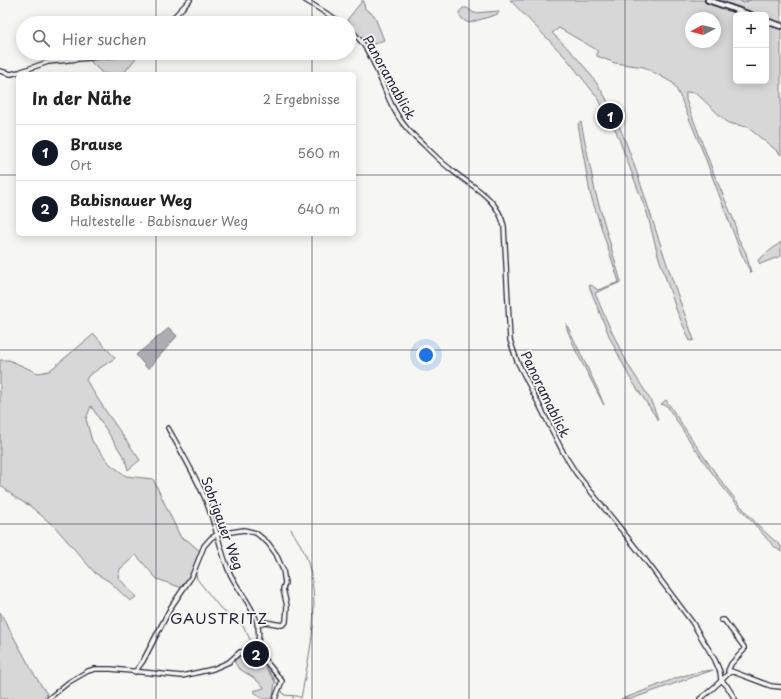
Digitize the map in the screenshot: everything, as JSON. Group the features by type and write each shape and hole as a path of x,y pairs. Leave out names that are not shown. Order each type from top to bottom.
{"main road":[{"path":"708,0 742,12"},
{"path":"769,22 781,26"}],"street":[{"path":"175,16 190,0"},
{"path":"305,0 331,16"},
{"name":"Panoramablick","path":"356,35 378,71 389,101 405,127 449,168 488,197 500,212 504,226 510,340 516,361 560,448 572,467 644,558 692,622 715,660 720,672 721,680"},
{"path":"19,72 48,62 68,60"},
{"path":"0,71 11,74 16,73"},
{"name":"Sobrigauer Weg","path":"168,428 205,496 228,569 250,606 257,625"},
{"path":"48,699 69,682 88,671 95,669 111,669 135,672 172,676 195,674 224,665 237,654 253,650 258,640 257,625 265,622 282,625 286,622 287,606 283,589 284,578 280,562 268,543 256,533 244,530 218,534 211,538 204,546 192,576 171,606 143,660 135,672"},
{"path":"700,699 721,680 726,678 731,664 744,650 744,647 724,620 721,620"},
{"path":"253,650 282,681 275,699"},
{"path":"720,672 729,671 771,686 780,687"},
{"path":"721,680 727,686 735,699"}],"shaded area":[{"path":"363,0 365,9 374,15 384,40 367,47 356,32 356,16 350,16"},
{"path":"510,0 781,0 781,155 747,127 728,123 696,93 686,92 686,100 714,174 735,223 737,236 746,253 751,273 741,253 703,152 680,96 673,83 644,67 615,63 597,56 597,50 559,28 552,33 569,49 592,76 605,96 618,123 632,158 694,340 690,341 676,309 658,255 647,213 616,131 598,98 567,59"},
{"path":"463,8 467,8 474,13 499,11 498,14 469,23 460,16 459,12"},
{"path":"89,60 134,60 125,72 101,72"},
{"path":"581,122 595,191 621,282 595,293 629,366 650,399 658,420 630,378 610,338 589,286 591,285 598,290 619,282 590,193 578,124"},
{"path":"781,242 781,256 760,264 758,260"},
{"path":"566,323 597,388 604,405 576,351"},
{"path":"169,328 177,336 148,369 136,355"},
{"path":"94,334 115,358 88,376 86,380 140,460 128,470 125,459 91,406 86,419 92,441 110,464 126,476 153,479 181,538 187,540 200,551 195,567 182,588 157,579 136,555 120,569 118,577 136,597 130,601 110,582 95,573 55,527 30,506 16,498 0,485 0,360 9,360 38,373 49,371"},
{"path":"666,400 719,478 748,514 781,546 781,552 768,540 731,498 698,453 667,406 661,404"},
{"path":"0,612 34,674 47,694 42,699 0,699"},
{"path":"254,652 275,681 273,699 263,699 253,691 264,687 254,678 238,668 234,660 246,653"},
{"path":"713,670 631,699 621,699 689,674"}],"waterway":[{"path":"739,0 744,3 750,0"},
{"path":"281,689 284,695 297,696 301,698 313,627 314,609 311,574 306,556 291,529"},
{"path":"196,574 197,579 221,609 243,626 250,639 252,648"},
{"path":"253,651 278,685"}],"place":[{"name":"Brause","path":"610,116"},
{"name":"Babisnauer Weg","path":"256,654"}],"district":[{"name":"GAUSTRITZ","path":"219,617"}]}
